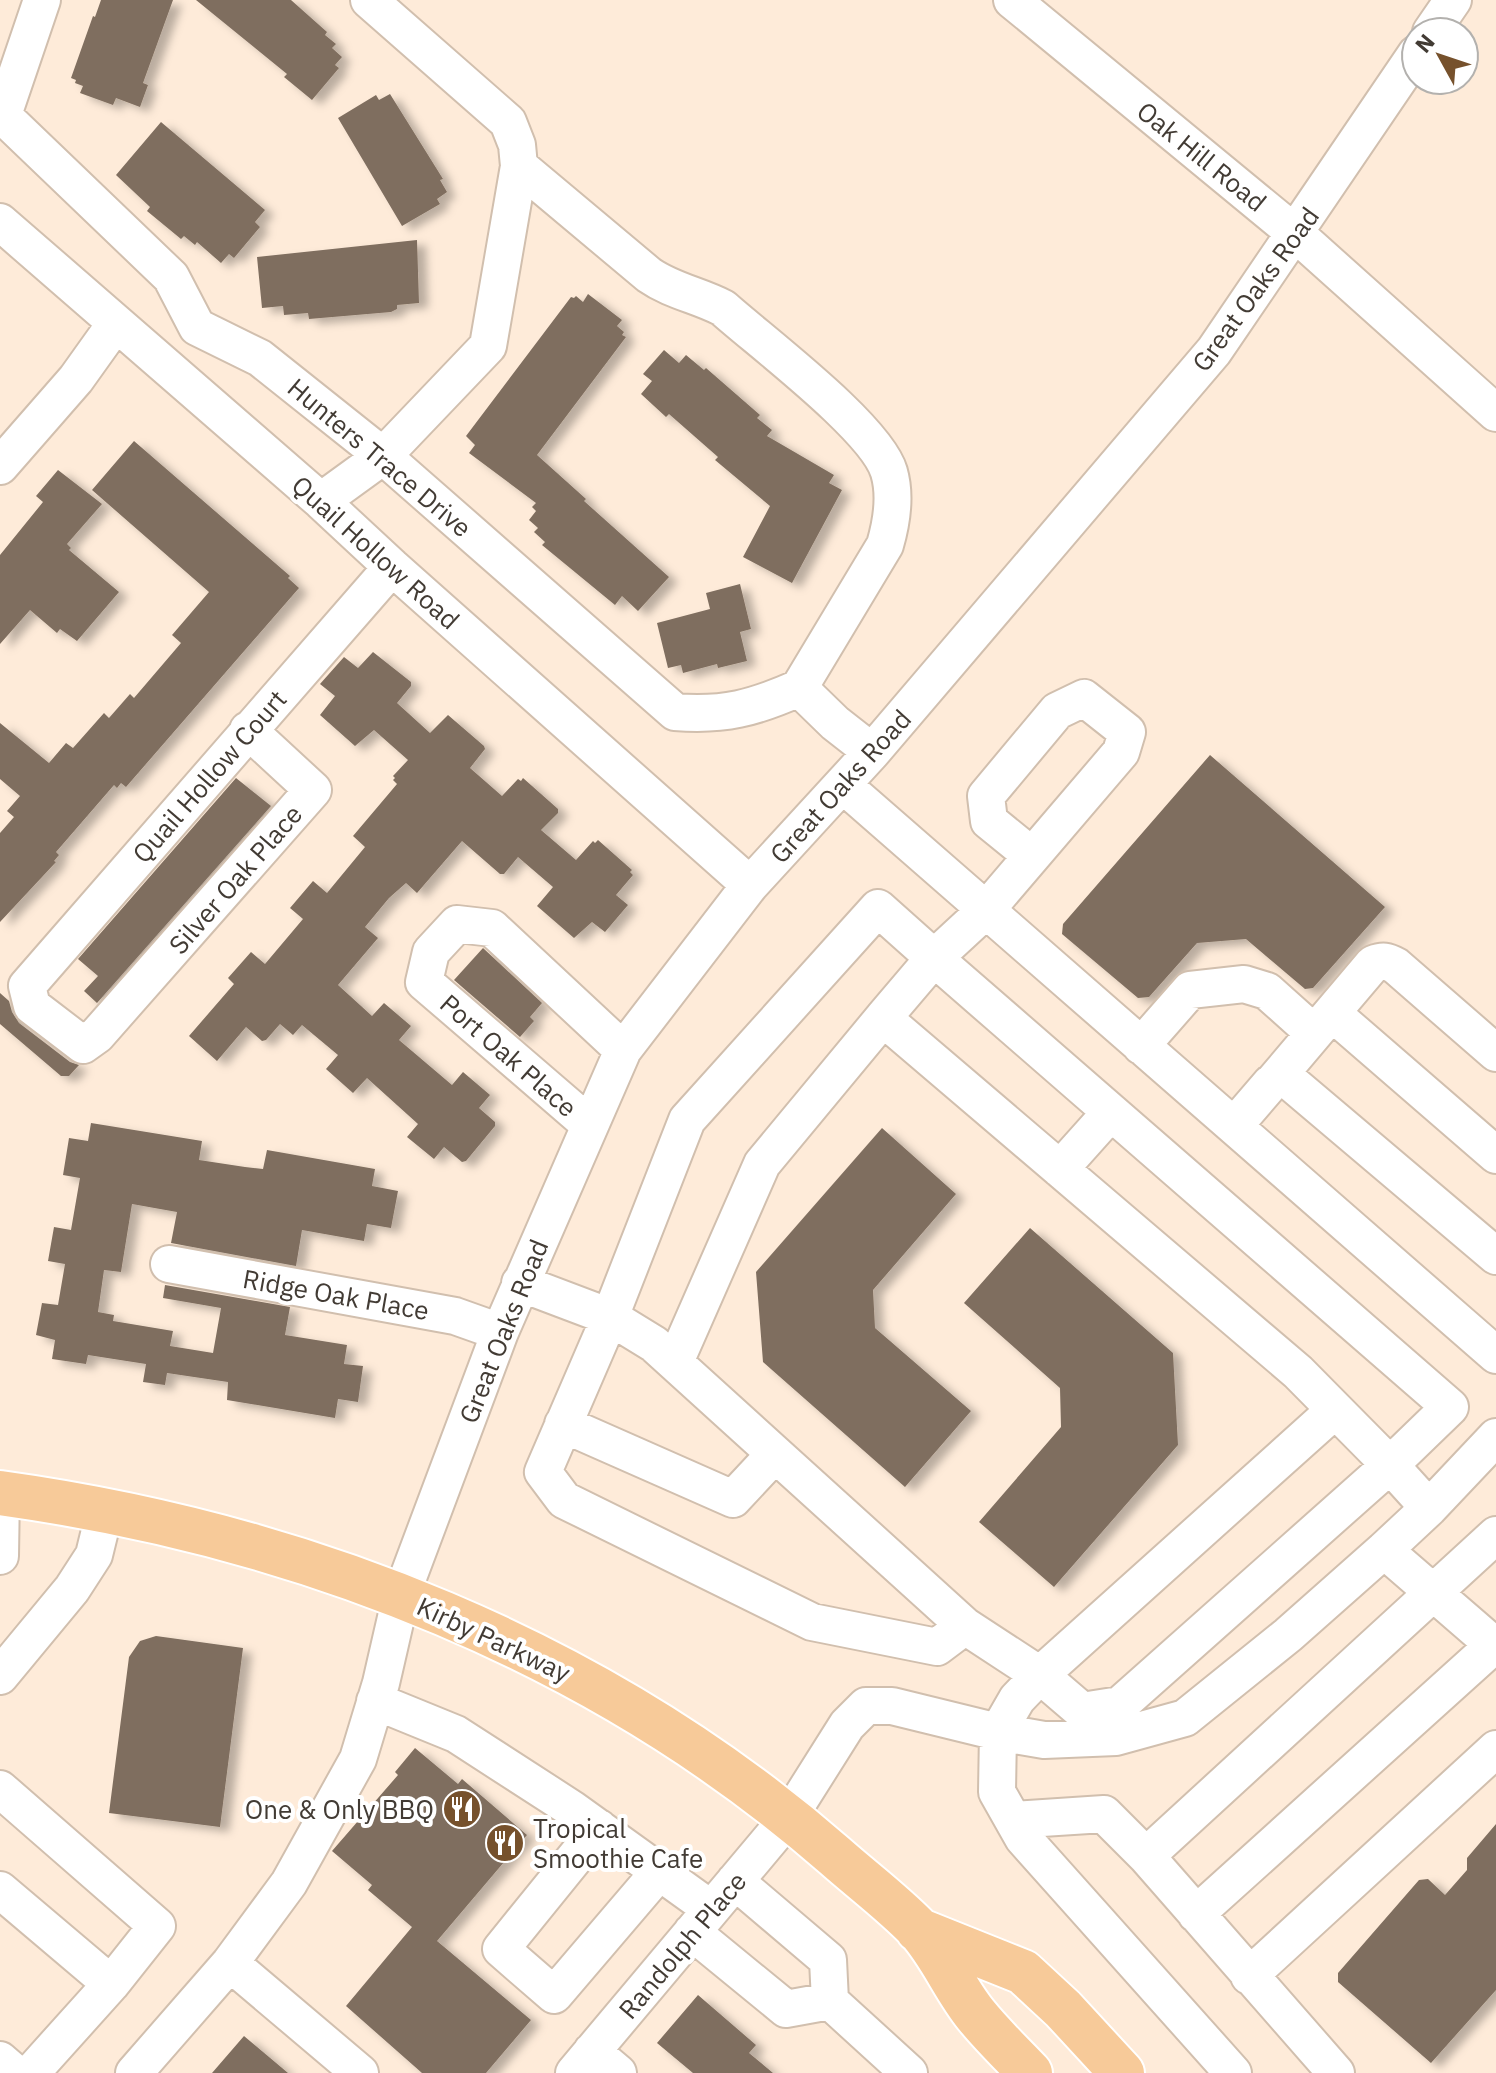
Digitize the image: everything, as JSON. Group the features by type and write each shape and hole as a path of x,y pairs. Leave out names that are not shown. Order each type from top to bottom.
{"main road":[{"name":"Kirby Parkway","path":"0,1493 105,1510 246,1544 401,1596 518,1647 630,1707 717,1763 789,1817 918,1930 976,2015 1030,2073"},
{"name":"Kirby Parkway","path":"918,1930 1023,1972 1063,2009 1122,2073"}],"street":[{"path":"1,114 42,0"},
{"path":"321,501 383,456 488,346 519,166 517,145 508,122 369,0"},
{"name":"Oak Hill Road","path":"1012,0 1296,234 1496,413"},
{"name":"Great Oaks Road","path":"134,2073 230,1963 289,1883 358,1759 401,1596 500,1332 623,1050 750,885 872,752 1214,351 1400,78"},
{"name":"Hunters Trace Drive","path":"1,114 171,277 197,327 260,358 383,456 675,712 708,715 761,705 799,688"},
{"path":"519,166 649,275 667,287 706,299 723,308 848,417 879,450 889,471 893,495 892,522 885,545 799,688 835,723 872,752"},
{"name":"Quail Hollow Road","path":"0,222 321,501 750,885"},
{"path":"0,466 76,379 116,323"},
{"name":"Quail Hollow Court","path":"97,1035 83,1045 32,1006 27,986 392,567"},
{"name":"Silver Oak Place","path":"97,1035 313,790 248,730"},
{"path":"843,785 1496,1355"},
{"path":"675,1362 762,1164 934,958 986,910 1032,856"},
{"path":"520,1283 610,1317 654,1344 965,1626 1040,1675 1082,1711 1120,1705 1390,1465 1450,1407 878,908 687,1120 610,1317 543,1472 564,1500 812,1622 937,1647 965,1626"},
{"name":"Port Oak Place","path":"590,1125 424,982 431,952 457,924 492,928 623,1050"},
{"path":"1234,1126 1373,964 1387,961 1496,1053"},
{"path":"1141,1046 1190,990 1244,984 1267,991 1323,1023 1496,1155"},
{"path":"883,1018 1298,1372 1429,1508"},
{"path":"1274,1081 1288,1080 1496,1256"},
{"path":"1060,1169 1111,1112"},
{"name":"Ridge Oak Place","path":"169,1264 455,1316 500,1332"},
{"path":"1233,2073 1023,1838 997,1792 998,1732 1017,1699 1040,1675 1335,1410"},
{"path":"563,1424 733,1499 775,1454"},
{"path":"998,1732 1044,1740 1116,1737 1185,1718 1288,1635 1384,1550 1496,1437"},
{"path":"0,1493 0,1556"},
{"path":"0,1676 72,1589 94,1555 105,1510"},
{"path":"1146,1856 1496,1535"},
{"path":"1196,1914 1495,1646 1384,1550"},
{"path":"375,1701 456,1734 599,1828 659,1872 786,2009 830,2001"},
{"name":"Randolph Place","path":"595,2066 701,1920 789,1817 847,1725 866,1706 892,1706 998,1732"},
{"path":"1249,1976 1496,1749"},
{"path":"0,1789 157,1926 111,1984 31,2073"},
{"path":"1013,1820 1104,1814 1146,1856 1336,2073"},
{"path":"599,1828 501,1949 554,1995 659,1872"},
{"path":"735,1881 828,1960 830,2001 909,2073"},
{"path":"0,1890 111,1984"},
{"path":"230,1963 360,2073"},
{"path":"0,2060 15,2073"}],"building":[{"path":"101,0 173,0 143,83 148,85 140,107 116,98 113,105 80,93 83,86 71,78"},
{"path":"196,0 291,0 336,44 332,48 342,57 335,65 339,68 312,100 284,77 287,74"},
{"path":"390,94 443,179 440,180 447,192 437,199 440,204 402,226 338,118 376,95 379,100"},
{"path":"161,122 265,210 255,222 260,227 234,258 229,254 221,263 197,242 195,245 184,236 181,239 147,211 150,207 116,175"},
{"path":"417,240 419,303 397,305 397,309 391,312 309,319 308,313 284,315 283,306 262,308 257,257"},
{"path":"588,294 622,320 617,326 626,337 537,455 669,577 638,611 622,596 615,605 542,545 545,542 534,532 538,528 529,520 536,511 532,507 536,503 469,453 475,445 466,436 571,297 576,296 583,302"},
{"path":"664,350 679,363 686,355 704,370 706,368 760,415 757,418 772,430 767,436 834,475 829,483 842,490 792,583 743,557 770,506 715,460 718,457 669,414 666,417 641,394 652,381 643,374"},
{"path":"134,441 290,576 288,578 299,588 126,787 121,783 117,788 114,785 56,852 59,855 56,862 0,922 0,833 14,817 7,811 20,796 0,779 0,723 49,763 66,743 73,748 104,713 109,718 130,694 134,698 181,643 172,635 209,592 92,490"},
{"path":"58,470 102,504 67,544 71,548 69,550 119,592 77,641 60,629 57,633 30,610 0,644 0,555 43,502 36,496"},
{"path":"740,584 751,629 740,632 747,661 718,668 717,664 683,673 681,665 668,668 657,623 710,609 706,593"},
{"path":"373,652 411,682 397,703 430,733 448,715 484,746 485,749 470,768 502,796 518,779 521,781 523,778 558,809 558,813 541,830 576,860 593,841 598,840 632,870 633,875 616,895 628,905 605,932 592,922 574,938 537,906 553,887 518,857 504,874 500,874 462,841 417,893 406,883 365,927 378,938 338,985 372,1016 384,1003 411,1026 399,1040 452,1085 463,1072 490,1095 479,1108 495,1122 495,1126 462,1162 444,1147 434,1159 407,1137 418,1124 367,1078 353,1093 326,1069 338,1055 302,1025 293,1035 280,1024 262,1041 246,1027 217,1061 189,1036 234,984 228,978 251,952 265,964 303,919 290,908 313,881 327,893 365,847 353,836 397,784 393,776 408,760 374,730 355,746 320,715 335,696 320,684 344,657 358,668"},
{"path":"1210,755 1385,907 1313,988 1305,989 1246,939 1197,943 1149,997 1138,998 1062,934 1063,924"},
{"path":"236,778 271,806 97,1003 84,991 98,976 78,959"},
{"path":"483,948 542,1003 530,1017 534,1021 520,1037 454,980"},
{"path":"0,993 9,1001 19,1023 70,1062 79,1065 69,1076 61,1076 0,1024"},
{"path":"91,1123 202,1141 199,1160 263,1169 267,1150 375,1169 372,1186 398,1191 391,1228 367,1224 364,1241 302,1230 296,1266 171,1243 177,1212 132,1204 121,1272 104,1270 98,1312 114,1315 113,1321 173,1331 170,1346 213,1353 221,1308 163,1298 165,1285 290,1307 285,1335 347,1345 344,1364 363,1366 358,1402 338,1399 335,1418 227,1400 228,1382 167,1373 165,1385 143,1382 146,1364 88,1355 86,1364 52,1359 55,1340 36,1335 42,1303 58,1305 65,1264 48,1261 54,1227 71,1230 80,1178 63,1175 69,1138 88,1141"},
{"path":"882,1128 956,1194 873,1290 875,1328 971,1411 905,1487 763,1362 756,1272"},
{"path":"1030,1228 1173,1353 1178,1445 1054,1587 979,1522 1061,1427 1060,1388 964,1303"},
{"path":"156,1636 243,1648 220,1827 109,1813 129,1657 140,1641"},
{"path":"415,1748 458,1784 462,1779 527,1835 437,1941 531,2020 486,2073 422,2073 346,2006 412,1927 368,1890 372,1885 332,1851 398,1775 395,1772"},
{"path":"1496,1824 1496,1990 1431,2063 1338,1982 1338,1973 1419,1880 1428,1879 1445,1895 1467,1870 1467,1858"},
{"path":"698,1995 756,2045 749,2053 773,2073 693,2073 657,2043"},
{"path":"244,2036 288,2073 212,2073"}],"place":[{"name":"One & Only BBQ","path":"462,1809"},
{"name":"Tropical Smoothie Cafe","path":"505,1843"}]}
